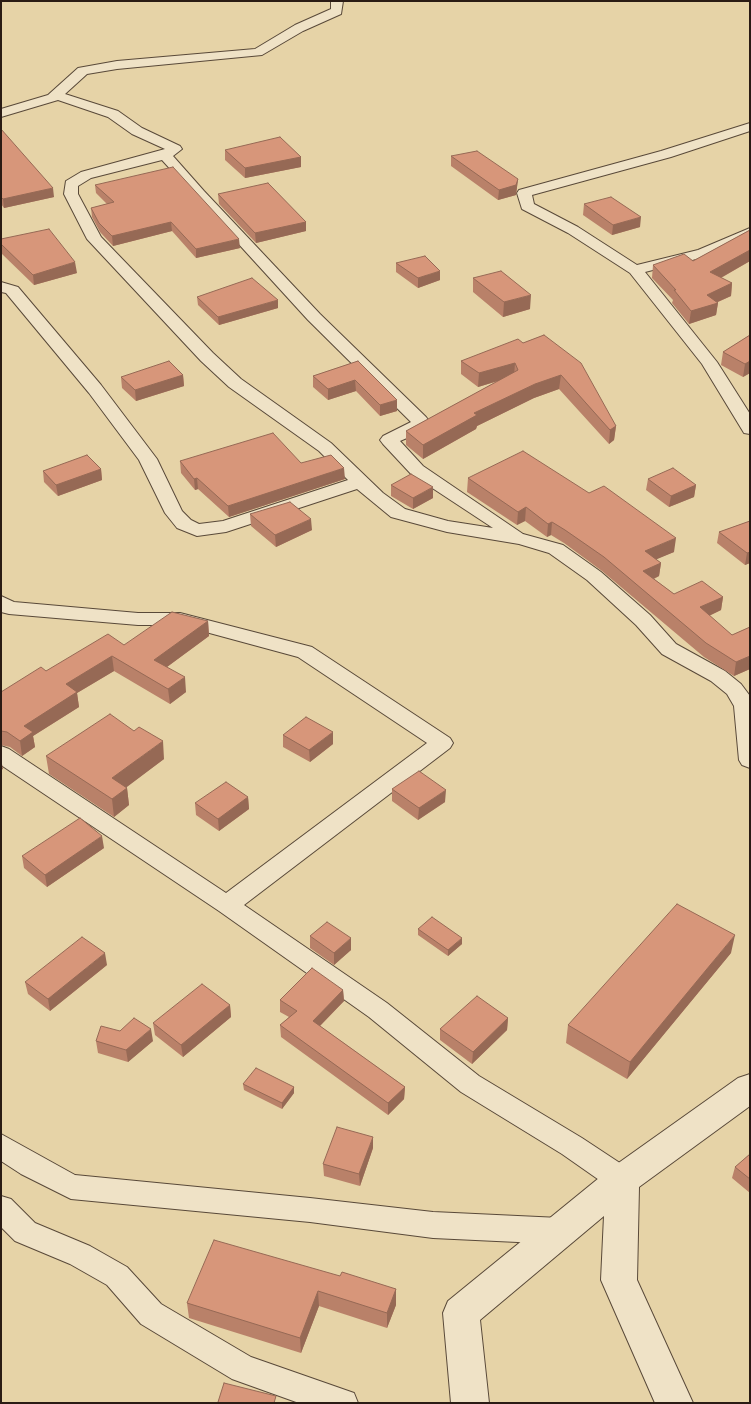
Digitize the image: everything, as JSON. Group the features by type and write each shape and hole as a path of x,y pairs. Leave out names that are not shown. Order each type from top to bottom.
{"street":[{"path":"1,113 30,107 55,96 83,71 117,65 258,52 299,28 337,11 338,1"},
{"path":"55,96 113,114 137,131 175,149 165,155 86,175 71,184 71,194 95,239 234,384 325,447 343,462 360,482 398,513 447,526 521,539 556,549 586,570 643,620 669,649 718,676 734,689 745,705 750,760"},
{"path":"750,127 674,152 524,193 527,206 573,230 635,270 709,362 750,429"},
{"path":"165,155 314,317 420,421 417,427 389,440 412,464 521,539"},
{"path":"635,270 703,253 750,232"},
{"path":"1,287 12,290 95,389 148,458 174,513 184,524 197,530 226,526 360,482"},
{"path":"1,602 9,608 138,619 180,620 305,652 442,743 226,905"},
{"path":"1,754 378,1010 470,1084 572,1146 622,1180"},
{"path":"470,1403 461,1313 622,1180 750,1088"},
{"path":"1,1146 31,1166 71,1187 301,1208 432,1225 560,1231"},
{"path":"622,1180 619,1280 674,1403"},
{"path":"1,1208 25,1232 80,1255 117,1276 152,1314 243,1370 343,1403"}],"building":[{"path":"1,129 53,188 3,199 1,197"},
{"path":"280,137 301,157 245,168 225,150"},
{"path":"477,151 518,179 516,185 499,190 451,156"},
{"path":"173,167 239,239 196,249 171,222 112,236 99,223 91,208 114,202 95,185"},
{"path":"268,183 306,222 255,233 218,194"},
{"path":"611,197 641,217 613,225 584,204"},
{"path":"49,229 75,262 33,275 1,244 1,239"},
{"path":"750,230 750,250 710,272 732,283 707,295 718,303 691,311 674,290 676,290 653,265 684,254 693,261"},
{"path":"425,256 440,271 418,278 396,263"},
{"path":"501,271 531,295 504,302 473,278"},
{"path":"252,278 278,300 218,317 197,297"},
{"path":"544,335 581,363 616,426 610,430 561,375 535,384 474,413 477,415 423,445 406,431 518,370 515,363 479,373 461,361 518,339 523,343"},
{"path":"750,335 750,361 745,364 723,352"},
{"path":"169,361 183,375 135,390 121,377"},
{"path":"358,361 397,400 380,405 355,380 328,389 313,376"},
{"path":"273,433 301,463 331,455 344,468 228,506 197,478 194,479 180,461"},
{"path":"523,451 589,493 604,486 676,538 645,551 661,563 643,571 674,594 702,581 723,597 700,607 732,635 750,627 750,656 736,662 706,643 604,557 565,530 552,522 548,524 526,507 518,512 468,478"},
{"path":"87,455 101,469 56,485 43,471"},
{"path":"673,468 696,485 671,496 648,479"},
{"path":"411,474 433,487 413,498 391,485"},
{"path":"290,502 311,519 275,535 250,514"},
{"path":"750,521 750,552 747,553 719,532"},
{"path":"172,612 208,621 154,660 185,677 168,689 112,656 66,684 77,692 24,726 33,732 20,741 7,732 1,731 1,692 41,667 46,671 108,634 124,645"},
{"path":"110,714 134,731 139,727 163,741 112,778 127,788 112,799 46,756"},
{"path":"306,717 333,732 309,750 283,735"},
{"path":"419,771 446,790 419,808 392,789"},
{"path":"226,782 248,797 218,819 195,803"},
{"path":"80,818 102,836 45,875 22,856"},
{"path":"677,904 735,935 630,1062 568,1025"},
{"path":"432,917 462,938 448,950 418,929"},
{"path":"327,922 351,938 334,953 310,936"},
{"path":"82,937 105,953 48,999 25,982"},
{"path":"312,968 343,990 313,1021 405,1087 388,1103 280,1025 297,1011 280,1000"},
{"path":"202,984 230,1005 181,1045 153,1023"},
{"path":"477,996 508,1018 473,1052 440,1029"},
{"path":"134,1018 151,1029 126,1050 96,1041 101,1026 120,1031"},
{"path":"256,1068 294,1087 282,1103 243,1084"},
{"path":"337,1127 373,1137 359,1174 323,1164"},
{"path":"750,1154 750,1179 735,1167"},
{"path":"214,1240 340,1276 342,1272 396,1289 387,1313 318,1291 300,1338 187,1303"},
{"path":"224,1383 276,1396 274,1403 218,1402"}]}
